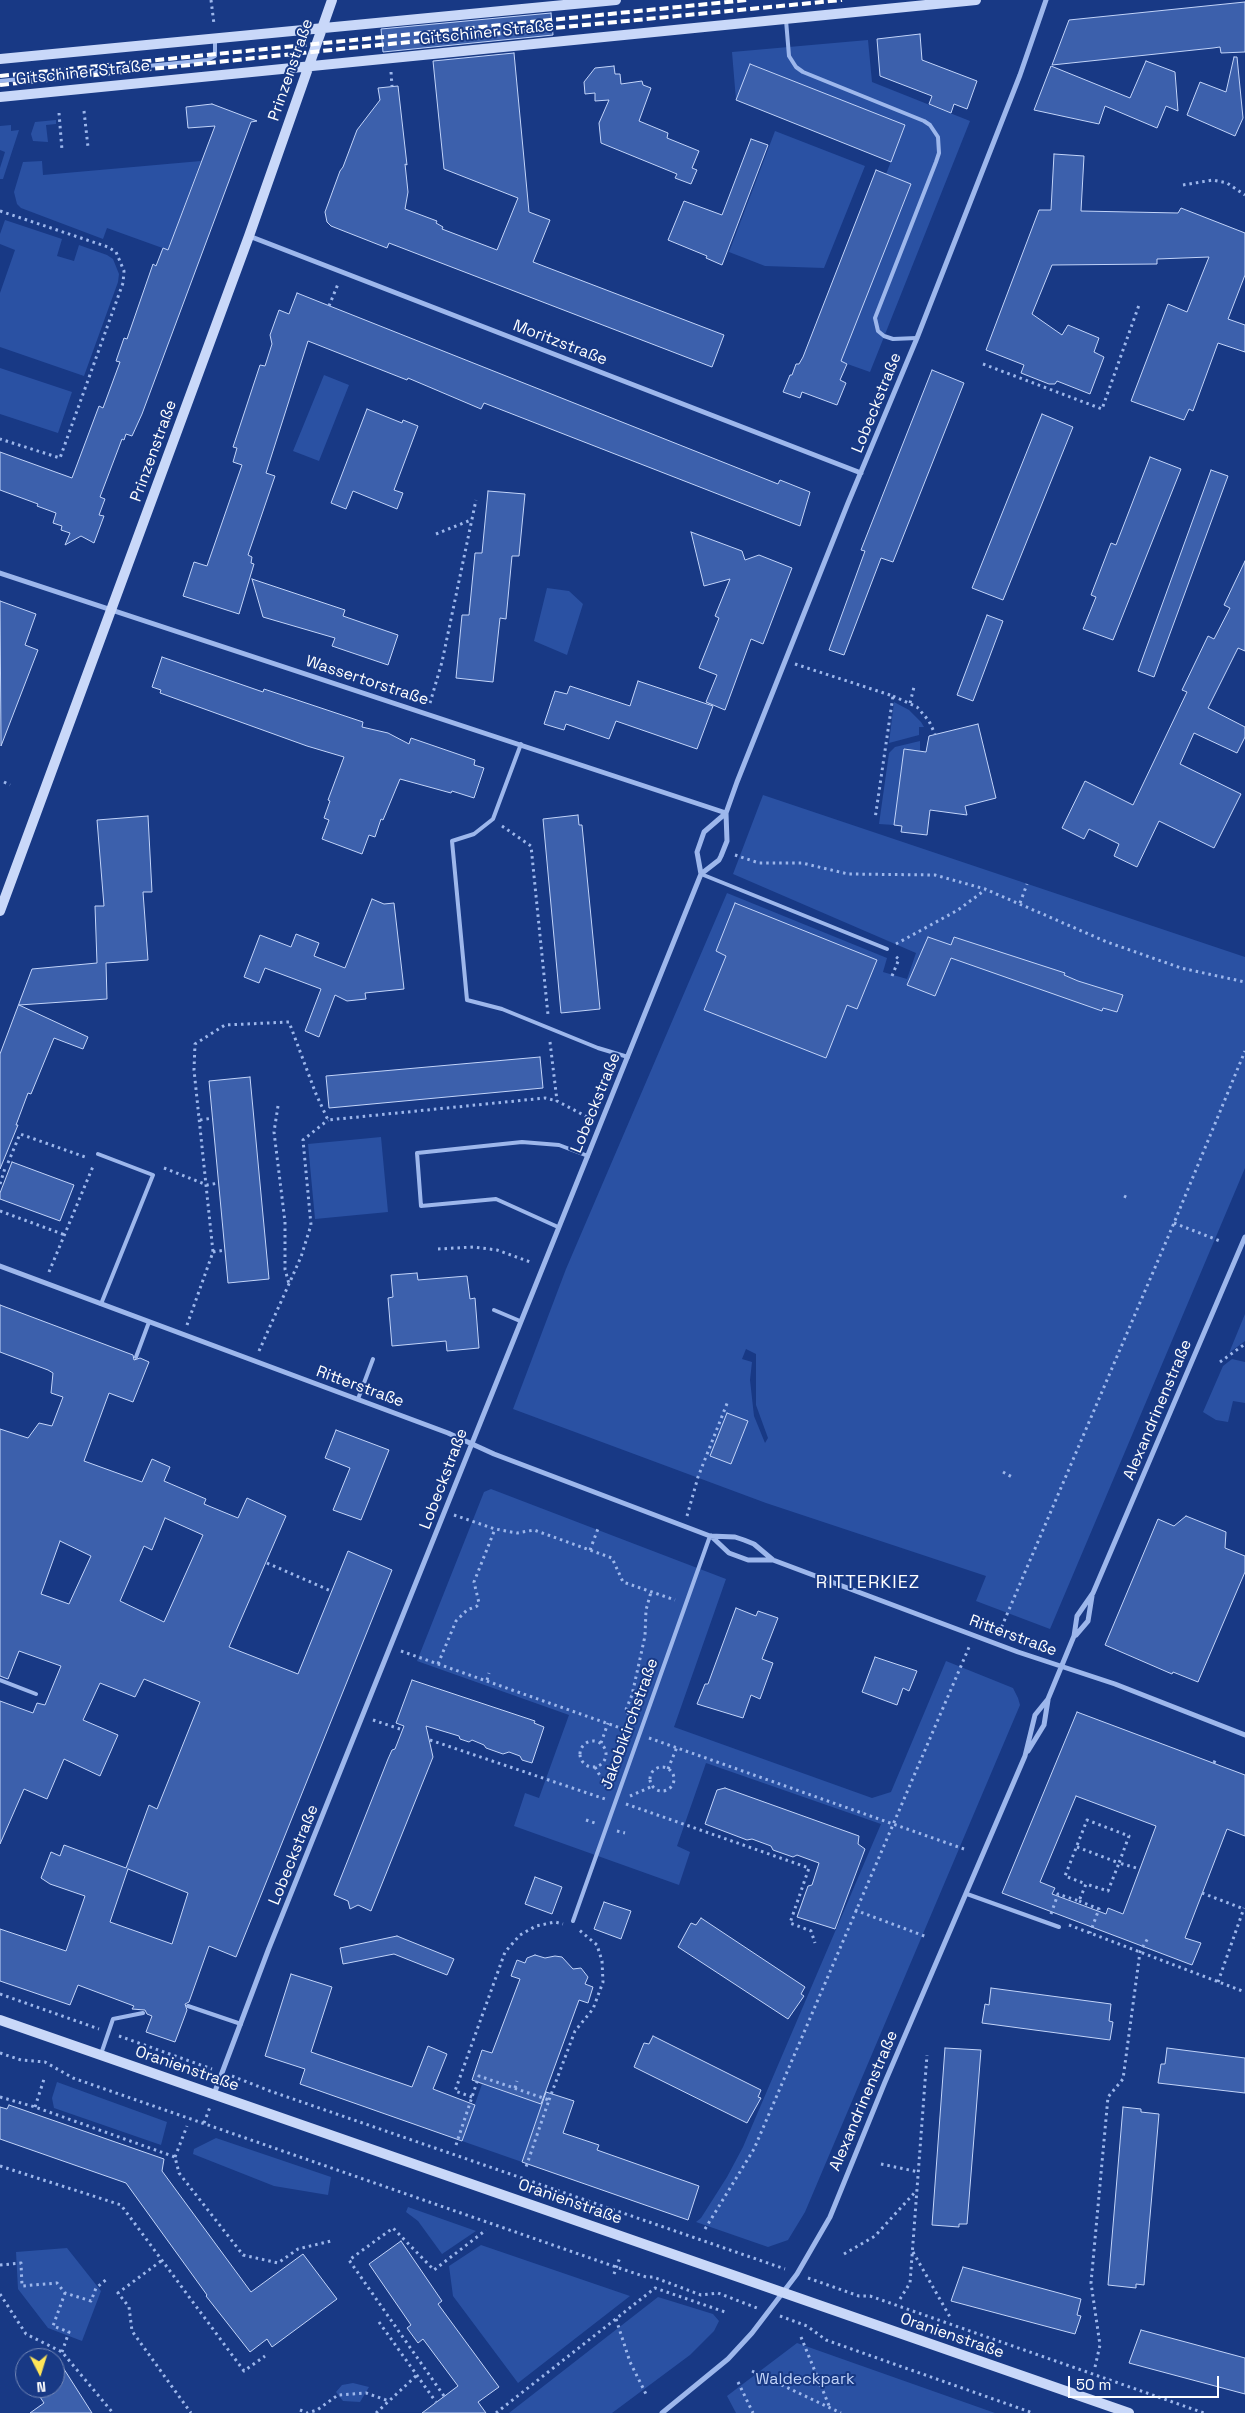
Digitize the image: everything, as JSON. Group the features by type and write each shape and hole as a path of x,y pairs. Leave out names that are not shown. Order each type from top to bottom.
{"main road":[{"name":"Prinzenstraße","path":"0,911 249,236 332,0"},
{"name":"Gitschiner Straße","path":"0,59 616,0"},
{"name":"Gitschiner Straße","path":"0,97 976,0"},
{"name":"Oranienstraße","path":"0,2020 1130,2413"}],"street":[{"name":"Lobeckstraße","path":"214,2094 520,1321 601,1125 701,874 719,860 727,841 726,813 785,661 917,338 1020,75 1046,0"},
{"name":"Moritzstraße","path":"249,236 861,473"},
{"name":"Wassertorstraße","path":"0,573 726,813"},
{"name":"Lobeckstraße","path":"701,874 696,852 702,836 726,813"},
{"name":"Alexandrinenstraße","path":"662,2413 728,2359 785,2293 830,2217 884,2082 967,1894 1025,1756 1044,1725 1048,1699 1074,1636 1078,1616 1093,1593 1244,1244 1245,1237"},
{"name":"Ritterstraße","path":"0,1266 448,1433 494,1454 710,1536 735,1537 744,1540 754,1544 773,1560 974,1636 1115,1684 1245,1735"},
{"name":"Ritterstraße","path":"710,1536 729,1553 748,1560 773,1560"},
{"name":"Alexandrinenstraße","path":"1074,1636 1088,1622 1093,1593"},
{"name":"Alexandrinenstraße","path":"1025,1756 1035,1715 1048,1699"}],"lane":[{"path":"786,18 789,56 796,67 803,72 924,122 930,125 938,137 939,153 936,162 875,318 878,331 884,336 893,339 917,338"},
{"path":"0,81 207,60 215,56 215,39"},
{"path":"521,744 493,820 474,834 452,841 467,1000 502,1009 598,1048 628,1057"},
{"path":"701,874 887,949"},
{"path":"558,1227 496,1200 421,1206 418,1153 522,1142 559,1145 588,1156"},
{"path":"98,1154 153,1175 102,1304"},
{"path":"494,1310 520,1321"},
{"path":"136,1357 149,1322"},
{"path":"358,1400 373,1359"},
{"name":"Jakobikirchstraße","path":"573,1922 710,1536"},
{"path":"0,1680 36,1694"},
{"path":"967,1894 1060,1927"},
{"path":"188,2006 241,2024"},
{"path":"101,2055 113,2019 144,2013"}],"path":[{"path":"211,0 215,39"},
{"path":"84,111 88,147"},
{"path":"59,113 62,150"},
{"path":"1183,186 1213,180 1227,183 1245,195"},
{"path":"0,211 108,247 116,252 124,271 123,283 60,458 0,439"},
{"path":"329,306 343,272"},
{"path":"983,364 1102,409 1140,306"},
{"path":"427,713 442,662 476,500"},
{"path":"436,534 472,520"},
{"path":"785,661 910,703 923,714 935,734"},
{"path":"910,703 914,688"},
{"path":"875,819 893,696"},
{"path":"4,782 10,784"},
{"path":"493,820 531,846 556,1101"},
{"path":"729,853 759,863 802,862 848,874 934,875 985,889 1107,942 1181,968 1245,982"},
{"path":"1020,903 1027,884"},
{"path":"892,976 899,959 887,949 958,910 985,889"},
{"path":"183,1335 213,1252 194,1070 195,1044 225,1025 290,1022 316,1094 328,1120"},
{"path":"994,1643 1174,1224 1245,1050"},
{"path":"255,1362 289,1284 311,1225 303,1140 328,1120 544,1098 556,1101 601,1125"},
{"path":"278,1106 274,1132 285,1222 285,1269 289,1284"},
{"path":"200,1120 213,1118"},
{"path":"8,1163 20,1134 95,1161 45,1283"},
{"path":"148,1173 161,1167 207,1185 219,1184"},
{"path":"0,1184 5,1168"},
{"path":"1124,1196 1128,1198"},
{"path":"0,1211 65,1235"},
{"path":"1174,1224 1220,1241"},
{"path":"438,1249 473,1247 497,1250 542,1266"},
{"path":"213,1252 225,1250"},
{"path":"1220,1362 1245,1344"},
{"path":"684,1526 698,1477 728,1401"},
{"path":"1003,1472 1012,1477"},
{"path":"444,1512 495,1529 517,1533 534,1530 612,1558 623,1582 686,1604"},
{"path":"590,1550 599,1526"},
{"path":"438,1664 456,1620 466,1610 477,1606 479,1603 474,1582 495,1529"},
{"path":"267,1563 331,1592"},
{"path":"632,1714 625,1712 632,1695 645,1636 646,1610 651,1592"},
{"path":"705,2229 754,2149 974,1636"},
{"path":"392,1647 964,1849"},
{"path":"486,1680 489,1674"},
{"path":"363,1716 403,1730"},
{"path":"601,1743 608,1723"},
{"path":"430,1740 582,1793 646,1810 809,1868 790,1923 811,1931 815,1943"},
{"path":"601,1743 587,1743 581,1750 584,1763 595,1767 615,1801"},
{"path":"595,1767 602,1764 606,1756 601,1743"},
{"path":"668,1769 677,1747"},
{"path":"1214,1764 1216,1758"},
{"path":"615,1801 653,1786 665,1790 672,1786 674,1778 668,1769 662,1767 654,1770 651,1778 653,1786"},
{"path":"1087,1820 1128,1836 1119,1863 1108,1891 1065,1876 1087,1820"},
{"path":"1077,1847 1140,1869"},
{"path":"1079,1901 1086,1884"},
{"path":"1202,1893 1244,1909 1218,1982"},
{"path":"1050,1918 1058,1894 1079,1901 1099,1909 1090,1933"},
{"path":"855,1910 927,1937"},
{"path":"472,2097 455,2091 505,1952 520,1935 536,1926 555,1922 572,1925 584,1932 596,1946 602,1961 603,1982 593,2009 575,2031 525,2170"},
{"path":"1066,1924 1245,1992"},
{"path":"1095,2367 1100,2345 1091,2283 1108,2097 1123,2079 1140,1952 1148,1938"},
{"path":"0,1994 183,2058"},
{"path":"0,2053 20,2060 45,2062 73,2078 616,2267 646,2277 653,2277 702,2295 718,2294 729,2297"},
{"path":"900,2299 910,2283 927,2055"},
{"path":"35,2107 46,2076"},
{"path":"456,2145 479,2076 549,2100"},
{"path":"515,2088 517,2081"},
{"path":"261,2086 270,2091 759,2260"},
{"path":"0,2097 35,2107 175,2157"},
{"path":"187,2126 175,2157 179,2173 243,2256 278,2263 298,2249 331,2241"},
{"path":"881,2164 919,2172"},
{"path":"0,2166 122,2206 244,2371 265,2356"},
{"path":"844,2254 875,2236 917,2190"},
{"path":"444,2396 349,2260 393,2228 434,2270 486,2230"},
{"path":"912,2251 950,2316"},
{"path":"614,2274 620,2257"},
{"path":"161,2260 118,2293 129,2307 132,2331 191,2413"},
{"path":"0,2265 20,2263 22,2286 56,2283 65,2293 90,2301 96,2288 107,2279"},
{"path":"496,2413 655,2288 728,2313"},
{"path":"836,2289 859,2296 870,2296 1204,2413"},
{"path":"63,2348 69,2332 53,2326 65,2293"},
{"path":"0,2294 26,2334 54,2348"},
{"path":"616,2319 630,2362 647,2396"},
{"path":"379,2322 436,2402"},
{"path":"807,2326 826,2340 1033,2413"},
{"path":"801,2337 830,2409"},
{"path":"65,2356 113,2413"},
{"path":"752,2371 841,2413"},
{"path":"376,2413 417,2375"},
{"path":"738,2382 753,2413"},
{"path":"300,2410 307,2413 338,2395 347,2394 366,2393 389,2402"}],"green space":[{"path":"868,40 872,82 970,121 870,372 839,361 911,185 886,174 905,126 751,64 736,100 732,52"},
{"path":"56,120 56,124 46,125 48,142 33,141 31,134 35,122"},
{"path":"11,125 11,131 19,130 3,179 0,179 0,168 5,152 0,150 0,126"},
{"path":"775,131 865,166 824,268 765,266 729,252"},
{"path":"42,161 43,175 201,161 168,250 107,228 103,239 21,208 17,204 14,192 23,162"},
{"path":"5,220 62,239 57,256 74,261 79,245 113,259 119,274 118,282 84,376 0,347 0,293 15,250 0,244 0,234"},
{"path":"0,368 72,392 58,433 0,414"},
{"path":"324,375 349,385 319,461 293,451"},
{"path":"547,588 569,591 583,604 567,655 534,641"},
{"path":"894,702 909,710 921,722 924,727 919,727 919,735 889,743"},
{"path":"920,741 920,751 904,749 894,825 879,824 889,753 895,747"},
{"path":"763,795 1245,957 1245,1168 1050,1629 976,1601 986,1576 766,1503 513,1409 566,1269 727,893 887,958 883,972 907,979 916,953 733,874","holes":["746,1349 756,1354 756,1405 768,1438 765,1443 754,1416 750,1380 752,1362 742,1359"]},
{"path":"381,1137 388,1212 315,1219 308,1144"},
{"path":"1245,1314 1245,1341 1229,1353"},
{"path":"1232,1359 1245,1362 1245,1403 1233,1401 1228,1422 1216,1420 1203,1412 1223,1366"},
{"path":"491,1489 726,1579 674,1727 872,1798 891,1792 946,1661 1013,1688 1018,1698 1020,1705 805,2212 788,2240 768,2247 696,2222 701,2218 727,2177 743,2147 881,1824 706,1763 677,1846 690,1852 679,1885 514,1826 525,1793 539,1798 569,1715 417,1661 484,1492"},
{"path":"57,2082 167,2122 161,2145 54,2108 52,2098"},
{"path":"482,2084 542,2104 522,2162 462,2141"},
{"path":"216,2138 331,2177 328,2195 274,2186 193,2154 194,2149"},
{"path":"408,2207 476,2231 442,2254 418,2221 406,2212"},
{"path":"481,2245 630,2296 518,2383 453,2296 449,2266"},
{"path":"67,2248 101,2291 82,2341 48,2328 18,2289 16,2252"},
{"path":"658,2297 713,2314 719,2321 714,2331 690,2355 612,2413 509,2413"},
{"name":"Waldeckpark","path":"797,2343 995,2413 736,2413 727,2396"},
{"path":"353,2383 369,2387 360,2402 343,2401 336,2392 342,2385"}],"building":[{"path":"1245,2 1245,52 1221,53 1220,47 1052,65 1069,20"},
{"path":"551,13 553,35 383,52 381,29"},
{"path":"920,34 922,60 977,81 967,109 954,104 951,113 929,104 932,96 880,76 877,39"},
{"path":"514,53 529,212 550,220 533,262 724,335 712,367 389,243 387,248 331,226 327,222 325,212 357,130 380,100 378,88 398,86 407,165 405,164 408,192 405,209 437,221 436,223 443,227 442,229 497,250 518,198 444,169 433,61"},
{"path":"1234,57 1237,57 1243,118 1235,136 1187,115 1200,82 1226,92"},
{"path":"1146,61 1175,72 1178,111 1166,106 1157,128 1105,106 1099,124 1034,110 1051,66 1130,98"},
{"path":"750,64 905,125 891,162 736,100"},
{"path":"614,66 615,74 620,74 621,84 642,81 643,85 651,88 639,121 668,133 667,138 699,151 692,168 697,170 691,184 675,178 677,174 601,143 599,123 609,100 595,101 595,93 585,94 584,82 595,68"},
{"path":"212,104 257,121 251,122 142,414 132,436 126,434 124,440 122,439 100,497 105,499 99,515 104,516 94,543 81,536 65,545 70,533 61,530 62,526 53,523 56,513 0,490 0,452 72,478 99,406 103,408 120,362 116,361 124,338 127,339 153,264 156,266 163,248 168,250 215,126 188,128 186,107"},
{"path":"751,139 768,145 722,265 706,258 707,256 668,240 684,201 722,215"},
{"path":"1054,154 1084,156 1081,211 1178,213 1181,208 1245,233 1245,275 1228,319 1245,325 1245,352 1218,343 1193,411 1189,409 1184,420 1131,401 1168,304 1187,312 1209,257 1157,259 1157,264 1052,265 1032,314 1062,335 1068,325 1099,338 1094,352 1104,357 1090,394 1057,381 1055,384 1049,384 1021,373 1024,365 986,350 1039,210 1051,210"},
{"path":"876,170 911,184 841,361 847,364 840,380 846,383 837,405 802,392 800,398 783,392 796,364 799,364 803,357"},
{"path":"297,293 778,484 780,480 810,492 800,526 484,403 481,409 408,378 407,380 308,341 266,473 275,476 248,555 252,557 251,563 254,564 239,614 183,596 194,562 207,566 242,465 233,462 237,448 233,447 260,365 265,366 272,344 270,335 279,310 289,314"},
{"path":"932,370 964,383 893,562 881,558 844,655 829,650 865,551 861,550"},
{"path":"367,409 402,423 403,420 418,426 394,490 403,493 397,509 353,491 346,509 331,503"},
{"path":"1042,414 1073,427 1003,600 972,588"},
{"path":"1150,457 1181,469 1113,640 1083,629 1096,597 1091,595 1111,543 1116,545"},
{"path":"1211,470 1228,476 1154,677 1138,671"},
{"path":"488,491 525,494 519,556 512,556 506,619 500,618 493,682 456,678 462,615 469,615 475,553 482,553"},
{"path":"691,532 742,551 745,560 759,555 792,568 763,644 751,639 725,710 706,702 717,675 699,668 719,618 715,616 730,579 704,586"},
{"path":"1245,561 1245,651 1238,648 1208,708 1245,727 1245,737 1237,753 1194,733 1180,764 1241,794 1214,848 1159,821 1137,867 1114,856 1119,844 1089,829 1084,839 1062,828 1085,781 1133,805 1187,692 1182,690 1208,636 1214,639 1230,608 1224,605"},
{"path":"252,579 345,610 343,616 398,635 388,665 332,646 335,638 263,617"},
{"path":"0,601 36,614 25,645 38,650 1,746"},
{"path":"987,615 1003,621 973,701 957,695"},
{"path":"162,657 263,692 264,689 363,722 362,727 388,733 409,744 411,738 475,760 474,765 484,768 474,798 400,779 383,820 381,819 375,837 369,835 362,854 322,839 329,820 324,818 330,801 328,800 344,757 307,746 160,693 161,690 152,687"},
{"path":"638,681 713,706 697,749 616,721 609,739 566,724 564,730 544,724 555,691 567,694 570,686 630,706"},
{"path":"978,724 996,798 965,806 967,815 930,810 927,835 901,832 902,826 894,825 904,749 926,752 929,736"},
{"path":"578,815 579,825 582,825 600,1009 561,1013 543,819"},
{"path":"148,816 152,892 143,892 148,960 106,963 107,999 19,1005 88,1037 83,1049 54,1038 31,1094 28,1093 16,1125 18,1125 0,1169 0,1054 32,969 97,963 95,906 104,906 97,820"},
{"path":"372,899 384,904 394,903 404,989 365,993 366,999 347,1001 335,995 319,1037 305,1031 321,989 265,968 259,983 244,977 260,935 291,947 296,934 319,943 314,956 345,968"},
{"path":"735,903 877,960 857,1009 847,1005 826,1058 704,1010 726,956 716,951"},
{"path":"928,937 951,945 954,937 1065,973 1064,975 1078,981 1123,995 1117,1012 1103,1008 1102,1011 951,958 935,996 907,985"},
{"path":"540,1057 543,1088 329,1108 326,1076"},
{"path":"250,1077 269,1279 228,1283 209,1081"},
{"path":"12,1162 74,1185 60,1221 0,1199 0,1193"},
{"path":"417,1273 418,1280 467,1276 470,1299 475,1298 479,1348 447,1351 446,1341 392,1346 388,1298 393,1297 391,1275"},
{"path":"0,1305 133,1355 134,1360 140,1358 149,1362 133,1402 109,1393 84,1461 142,1482 152,1459 170,1467 164,1481 206,1499 204,1504 238,1518 247,1498 286,1516 229,1647 298,1674 348,1551 392,1570 236,1957 209,1946 189,2002 185,2004 187,2010 175,2042 146,2032 152,2016 147,2014 145,2010 132,2009 134,2006 78,1985 70,2005 0,1981 0,1929 66,1951 85,1896 50,1884 41,1878 51,1852 60,1856 64,1845 126,1868 149,1805 157,1809 200,1702 144,1679 135,1697 100,1683 83,1720 118,1735 100,1776 64,1759 47,1799 24,1789 0,1844 0,1701 33,1713 37,1703 45,1705 61,1666 19,1651 8,1679 0,1676 0,1429 28,1438 39,1423 52,1426 63,1397 51,1393 53,1373 0,1352","holes":["165,1518 203,1535 164,1622 120,1601 144,1546 152,1550","60,1541 91,1556 69,1604 41,1594","128,1869 188,1893 172,1944 110,1922"]},
{"path":"727,1413 748,1421 731,1464 710,1456"},
{"path":"336,1430 389,1450 361,1520 333,1510 350,1468 325,1458"},
{"path":"1186,1516 1226,1532 1225,1548 1245,1556 1245,1572 1198,1682 1173,1672 1172,1674 1105,1645 1158,1519 1174,1526"},
{"path":"736,1608 756,1616 758,1611 778,1618 762,1659 773,1663 760,1699 751,1695 743,1718 697,1704 705,1684 708,1684"},
{"path":"875,1657 917,1671 909,1691 903,1688 897,1705 862,1692"},
{"path":"412,1680 535,1721 534,1723 544,1727 532,1763 522,1760 520,1756 509,1752 503,1754 486,1748 484,1745 472,1740 469,1742 460,1739 459,1736 426,1726 433,1757 371,1911 358,1905 350,1909 348,1901 334,1895 388,1759 392,1750 395,1749 404,1726 396,1723"},
{"path":"1077,1712 1245,1775 1245,1836 1227,1829 1185,1938 1201,1943 1192,1965 1002,1893","holes":["1076,1796 1156,1826 1123,1914 1108,1908 1106,1914 1052,1894 1055,1888 1040,1882"]},
{"path":"725,1788 859,1836 858,1844 865,1849 835,1929 797,1917 808,1886 812,1885 819,1863 797,1855 793,1857 773,1850 771,1846 752,1839 747,1840 705,1824 717,1790"},
{"path":"535,1877 562,1887 552,1914 525,1904"},
{"path":"604,1902 631,1911 621,1939 594,1929"},
{"path":"701,1918 805,1987 801,1994 804,1996 788,2019 678,1947 691,1923 696,1925"},
{"path":"397,1936 454,1959 447,1975 394,1954 343,1964 340,1948"},
{"path":"535,1955 545,1958 562,1957 573,1969 581,1968 588,1977 585,1984 593,1987 588,2003 579,2000 541,2104 472,2080 482,2050 492,2053 520,1979 511,1976 517,1960 525,1963 527,1958"},
{"path":"291,1974 332,1987 311,2052 412,2087 428,2046 447,2054 433,2089 475,2105 462,2141 300,2084 305,2069 265,2056"},
{"path":"991,1988 1111,2004 1109,2021 1113,2022 1110,2040 982,2023 985,2004 989,2005"},
{"path":"653,2036 761,2090 758,2097 761,2098 747,2123 634,2067 644,2043 649,2044"},
{"path":"945,2048 981,2050 967,2224 959,2224 959,2227 932,2225"},
{"path":"1167,2048 1245,2058 1245,2093 1158,2083 1161,2064 1165,2064"},
{"path":"546,2092 574,2101 563,2133 599,2145 597,2150 699,2186 688,2220 522,2162"},
{"path":"9,2105 164,2159 162,2171 251,2292 303,2254 337,2299 272,2347 267,2339 250,2352 206,2296 126,2183 0,2139 0,2107 7,2109"},
{"path":"1123,2107 1159,2114 1144,2285 1136,2284 1136,2288 1108,2285"},
{"path":"401,2241 442,2301 438,2304 499,2387 478,2402 486,2413 422,2413 458,2386 423,2339 418,2343 407,2328 411,2325 369,2264"},
{"path":"963,2267 1081,2299 1077,2315 1081,2316 1075,2334 951,2301"},
{"path":"1141,2330 1245,2358 1245,2394 1129,2363"},
{"path":"65,2371 92,2413 30,2413 44,2403 41,2398 65,2398"}],"railway":[{"path":"0,76 747,0"},
{"path":"0,85 369,46 842,0"}],"district":[{"name":"RITTERKIEZ","path":"868,1583"}]}
